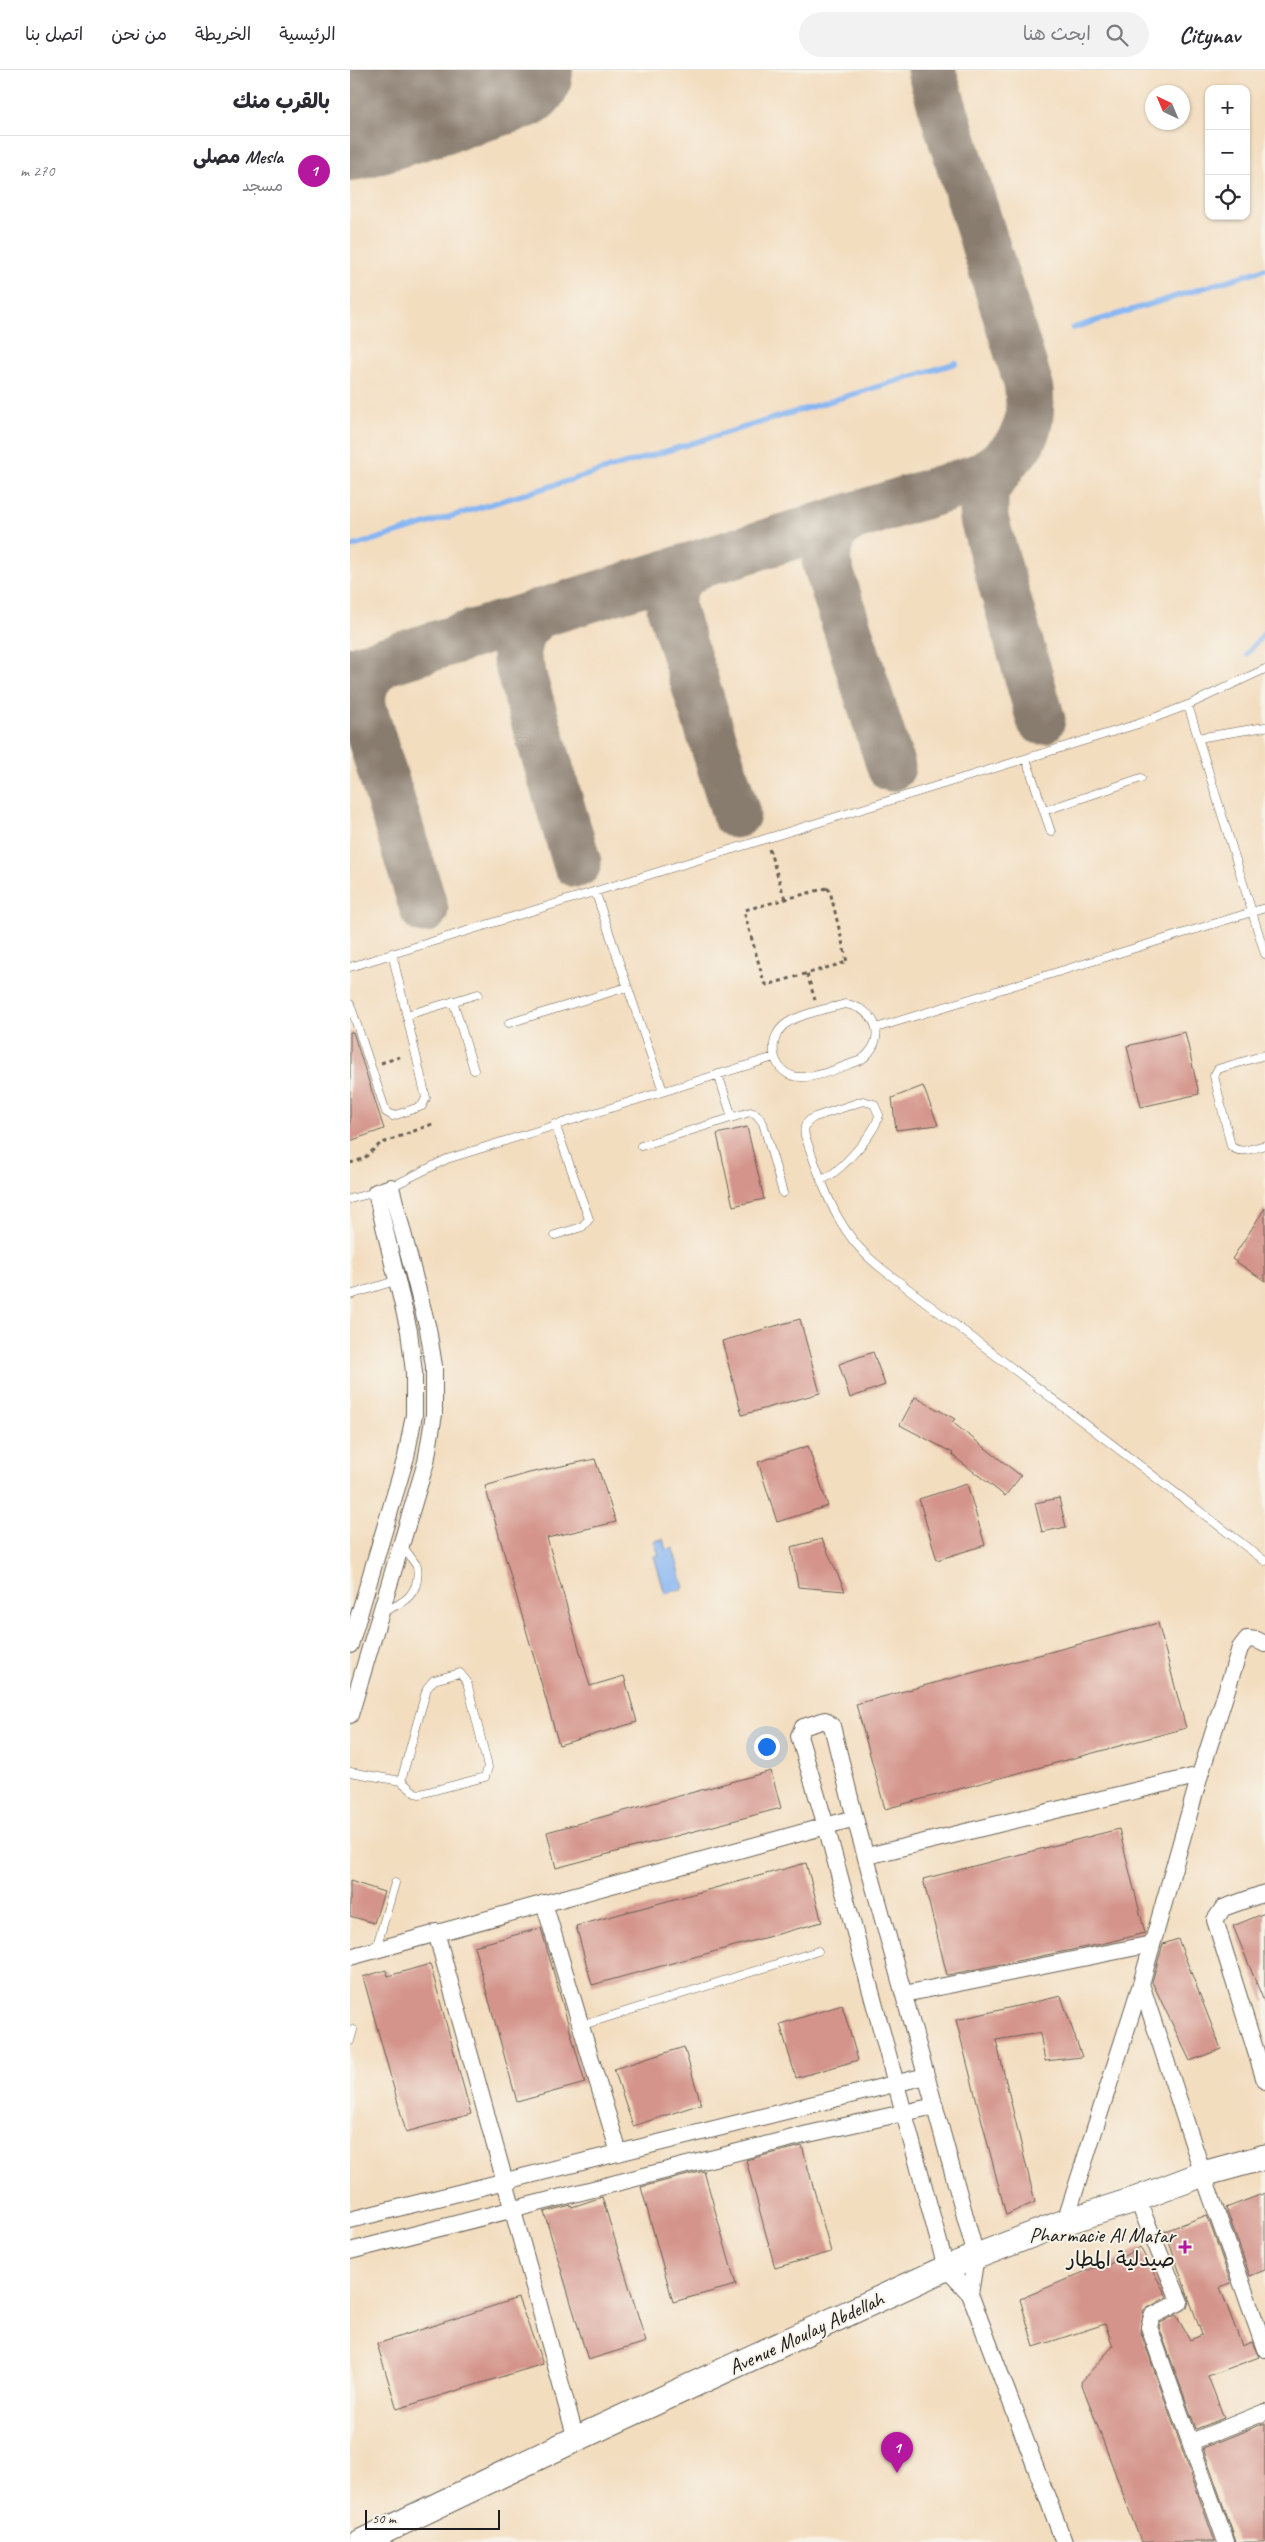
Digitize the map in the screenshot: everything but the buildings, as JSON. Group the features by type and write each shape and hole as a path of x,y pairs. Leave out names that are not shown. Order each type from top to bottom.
{"main road":[{"name":"Avenue Moulay Abdellah","path":"361,2542 576,2439 946,2268 1065,2222 1137,2200 1203,2174 1265,2158"}],"street":[{"path":"350,1645 406,1457 414,1415 412,1350 383,1189"},
{"path":"350,1715 428,1454 434,1414 435,1390 428,1329 383,1189"},
{"path":"1065,2222 1141,1984 1200,1775 1240,1648 1247,1639 1257,1640 1265,1644"},
{"path":"970,2294 976,2256 855,1818 832,1726 824,1720 803,1727 798,1736 826,1826 946,2268 970,2294 1064,2542"},
{"path":"867,1856 1200,1775"},
{"path":"350,1958 436,1932 855,1818"},
{"path":"1265,1893 1223,1908 1215,1920 1265,2081"},
{"path":"544,1903 619,2153"},
{"path":"436,1932 576,2439"},
{"path":"904,1994 1152,1944"},
{"path":"1141,1984 1203,2174 1265,2349"},
{"path":"350,2220 926,2076"},
{"path":"350,2251 808,2134 935,2106"},
{"path":"1137,2200 1180,2302 1152,2316 1149,2327 1226,2542"},
{"path":"1191,2442 1265,2412"}],"lane":[{"path":"350,967 1138,724 1188,705 1265,669"},
{"path":"1188,705 1265,954"},
{"path":"1198,738 1265,727"},
{"path":"1026,759 1051,832"},
{"path":"1044,811 1141,778"},
{"path":"594,892 663,1091"},
{"path":"876,1028 1265,908"},
{"path":"350,1004 386,1112 397,1115 418,1108 425,1103 426,1098 392,954"},
{"path":"509,1023 628,987"},
{"path":"407,1015 478,994"},
{"path":"453,1001 474,1070"},
{"path":"845,1004 865,1010 872,1018 876,1028 874,1047 861,1060 812,1075 793,1076 778,1065 774,1057 772,1047 775,1037 780,1028 788,1022 819,1012 845,1004"},
{"path":"1265,1055 1218,1069 1214,1076 1231,1146 1238,1151 1265,1145"},
{"path":"350,1199 383,1189 447,1159 774,1057"},
{"path":"718,1074 732,1117"},
{"path":"822,1180 838,1171 875,1126 879,1114 874,1104 862,1101 814,1117 806,1124 805,1136 822,1180 840,1222 869,1259 1265,1562"},
{"path":"641,1146 750,1112 760,1118 783,1193"},
{"path":"555,1235 585,1226 589,1220 556,1124"},
{"path":"350,1295 398,1280"},
{"path":"381,1613 405,1602 412,1592 417,1566 401,1544"},
{"path":"350,1772 401,1781 415,1793 420,1794 485,1777 488,1773 488,1767 467,1682 460,1673 434,1680 427,1688 401,1781"},
{"path":"376,1949 395,1883"},
{"path":"580,2026 818,1951"},
{"path":"350,2041 354,2030"}],"path":[{"path":"766,839 784,899"},
{"path":"824,888 830,891 848,960 845,964 769,985 764,982 744,913 747,909 784,899 824,888"},
{"path":"807,974 819,1012"},
{"path":"370,1066 415,1052"},
{"path":"350,1163 362,1158 380,1144 435,1123"}],"water":[{"path":"663,1539 666,1550 673,1548 684,1588 665,1594 654,1556 659,1555 654,1541"}],"waterway":[{"path":"1073,328 1265,269"},
{"path":"350,547 956,363"},
{"path":"1247,654 1265,632"}],"taxiway":[{"path":"350,672 978,478 1014,451 1027,429 1030,400 1028,383 931,70"},
{"path":"1002,465 984,490 984,519 1041,720"},
{"path":"849,518 834,531 828,547 826,561 891,767"},
{"path":"696,565 676,582 672,593 671,607 736,814"},
{"path":"539,613 521,633 517,659 577,863"},
{"path":"384,661 366,681 362,693 362,707 424,909"}],"runway":[{"path":"350,120 512,70"}],"place":[{"name":"Pharmacie Al Matar صيدلية المطار","path":"1185,2247"},
{"name":"Mesla مصلى","path":"897,2473"}]}
